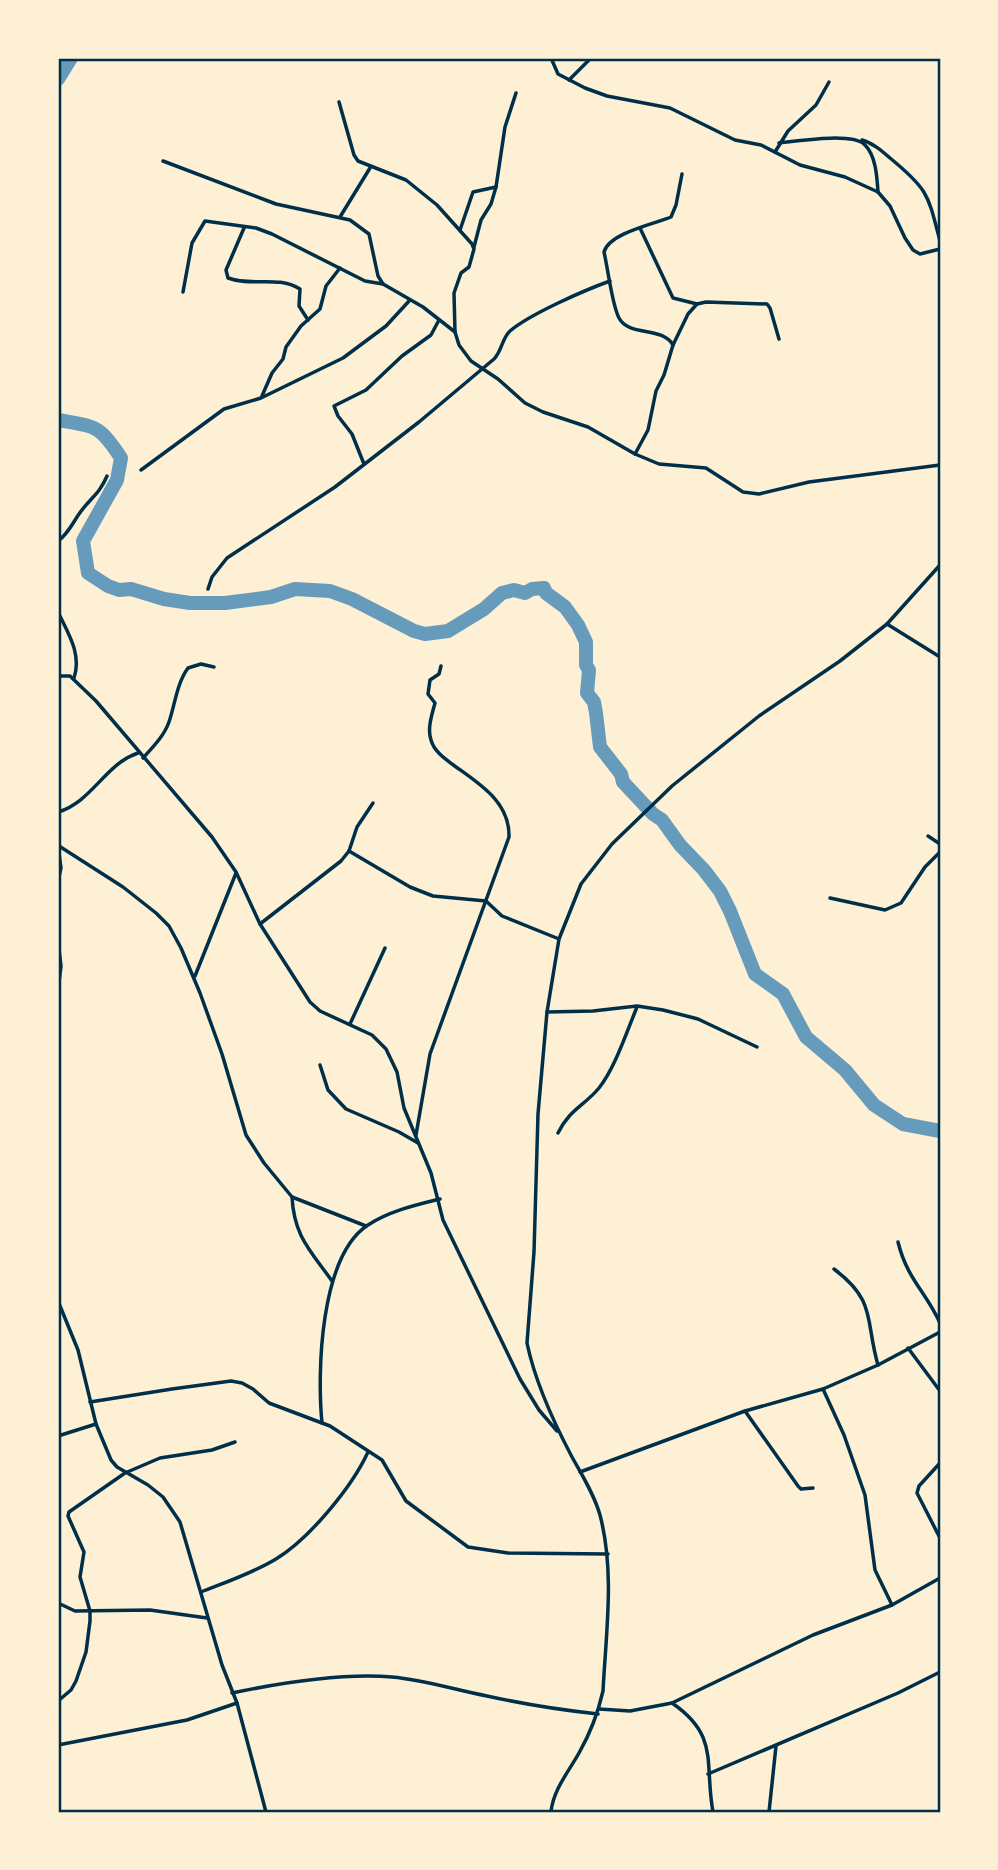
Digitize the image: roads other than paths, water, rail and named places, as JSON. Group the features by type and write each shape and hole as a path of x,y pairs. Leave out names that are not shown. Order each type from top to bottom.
{"street":[{"path":"551,58 558,74 607,96 670,108 735,140 761,145 800,165 845,177 878,192 890,206 913,250 920,254 940,250"},
{"path":"569,80 592,58"},
{"path":"775,152 788,131 816,105 829,82"},
{"path":"516,93 505,127 496,187 481,220 469,267 461,274 454,293 455,332 464,353 471,361 525,403 599,431 635,454 659,464 706,468 743,492 759,494 809,482 940,465"},
{"path":"339,102 358,161 406,180 437,205 474,249"},
{"path":"779,143 836,139 868,142 885,153 922,186 935,214 940,241"},
{"path":"859,140 867,146 873,159 878,192"},
{"path":"163,161 276,204 351,220 369,234 378,276 383,284"},
{"path":"340,217 371,167"},
{"path":"673,345 667,337 623,323 619,318 605,247 639,228 671,217 682,174"},
{"path":"460,230 473,192 496,187"},
{"path":"183,292 192,243 205,221 272,234 365,281 383,284 455,332"},
{"path":"245,227 226,270 228,278 259,282 280,281 297,287 300,289 299,306 307,320"},
{"path":"639,228 673,298 697,304 767,304 779,339"},
{"path":"261,398 271,373 283,359 286,347 322,306 326,286 340,268"},
{"path":"208,589 212,577 227,558 314,502 364,464 499,354 506,335 517,326 610,281"},
{"path":"141,470 224,409 261,398 343,358 386,326 410,300"},
{"path":"635,454 648,430 656,391 673,345 688,314 697,304"},
{"path":"364,464 352,434 334,406 366,390 402,356 431,334 439,320"},
{"path":"58,541 67,534 81,511 97,495 107,476"},
{"path":"551,1812 556,1793 585,1743 599,1712 603,1691 608,1554 600,1513 561,1435 532,1367 527,1343 534,1252 538,1114 547,1012 559,939 581,884 632,823 672,786 759,716 840,661 887,624 940,565"},
{"path":"58,612 76,654 74,678"},
{"path":"887,624 940,657"},
{"path":"143,758 169,724 188,668 201,664 214,667"},
{"path":"415,1136 430,1054 509,837 505,812 488,792 443,758 429,737 435,703 428,694 430,680 439,674 441,666"},
{"path":"58,676 74,678 212,837 236,872 260,924 310,1002 320,1011 372,1035 386,1049 397,1072 404,1108 440,1199 443,1220 520,1379 539,1410 561,1435"},
{"path":"58,812 88,794 110,769 138,752"},
{"path":"260,924 330,872 349,851 356,827 373,803"},
{"path":"928,836 940,844"},
{"path":"58,846 61,867 58,881"},
{"path":"58,846 113,880 162,917 181,948 194,978 222,1054 246,1135 264,1163 292,1197 366,1226"},
{"path":"349,851 395,879 433,896 486,901 502,916 559,939"},
{"path":"830,898 885,910 901,903 925,867 940,852"},
{"path":"194,978 236,872"},
{"path":"58,942 61,966 58,991"},
{"path":"350,1024 385,948"},
{"path":"547,1012 593,1012 637,1006 663,1010 698,1018 757,1047"},
{"path":"558,1133 569,1114 600,1087 637,1006"},
{"path":"320,1065 328,1090 346,1109 399,1132 419,1145"},
{"path":"292,1197 293,1216 299,1235 333,1281"},
{"path":"322,1423 320,1395 325,1310 345,1252 366,1226 383,1217 440,1199"},
{"path":"898,1242 905,1267 940,1323"},
{"path":"834,1269 853,1284 868,1311 878,1365"},
{"path":"58,1304 78,1350 96,1424 111,1460 125,1473 148,1485 173,1510 180,1522 207,1618 237,1703 266,1812"},
{"path":"580,1472 745,1411 823,1389 878,1365 940,1332"},
{"path":"907,1348 940,1391"},
{"path":"90,1402 160,1390 235,1382 253,1389 269,1403 322,1423 368,1452 385,1465 397,1489 411,1506 468,1547 508,1553 608,1554"},
{"path":"823,1389 844,1435 865,1495 875,1570 892,1605"},
{"path":"745,1411 797,1486 801,1489 813,1488"},
{"path":"58,1436 96,1424"},
{"path":"58,1701 76,1682 86,1652 90,1612 80,1577 84,1552 68,1516 75,1506 125,1473 160,1458 212,1450 235,1442"},
{"path":"201,1592 277,1558 319,1521 357,1475 368,1452"},
{"path":"940,1463 919,1486 918,1493 940,1538"},
{"path":"232,1693 304,1682 389,1677 423,1681 487,1697 599,1712 630,1711 672,1703 813,1636 892,1605 940,1578"},
{"path":"58,1603 75,1611 140,1610 207,1618"},
{"path":"708,1774 898,1693 940,1672"},
{"path":"58,1745 187,1720 237,1703"},
{"path":"672,1703 703,1733 707,1745 713,1812"},
{"path":"769,1812 776,1746"}],"waterway":[{"path":"58,79 71,58"},
{"path":"58,420 96,429 121,458 117,480 83,541 88,573 119,590 131,589 164,599 190,603 225,603 271,597 295,589 330,591 425,634 448,631 484,609 502,593 514,590 525,593 544,588 546,593 565,607 586,642 586,665 589,670 587,693 594,702 600,747 621,774 623,782 662,820 720,891 755,974 783,994 806,1037 845,1070 874,1105 903,1124 940,1131"}]}
